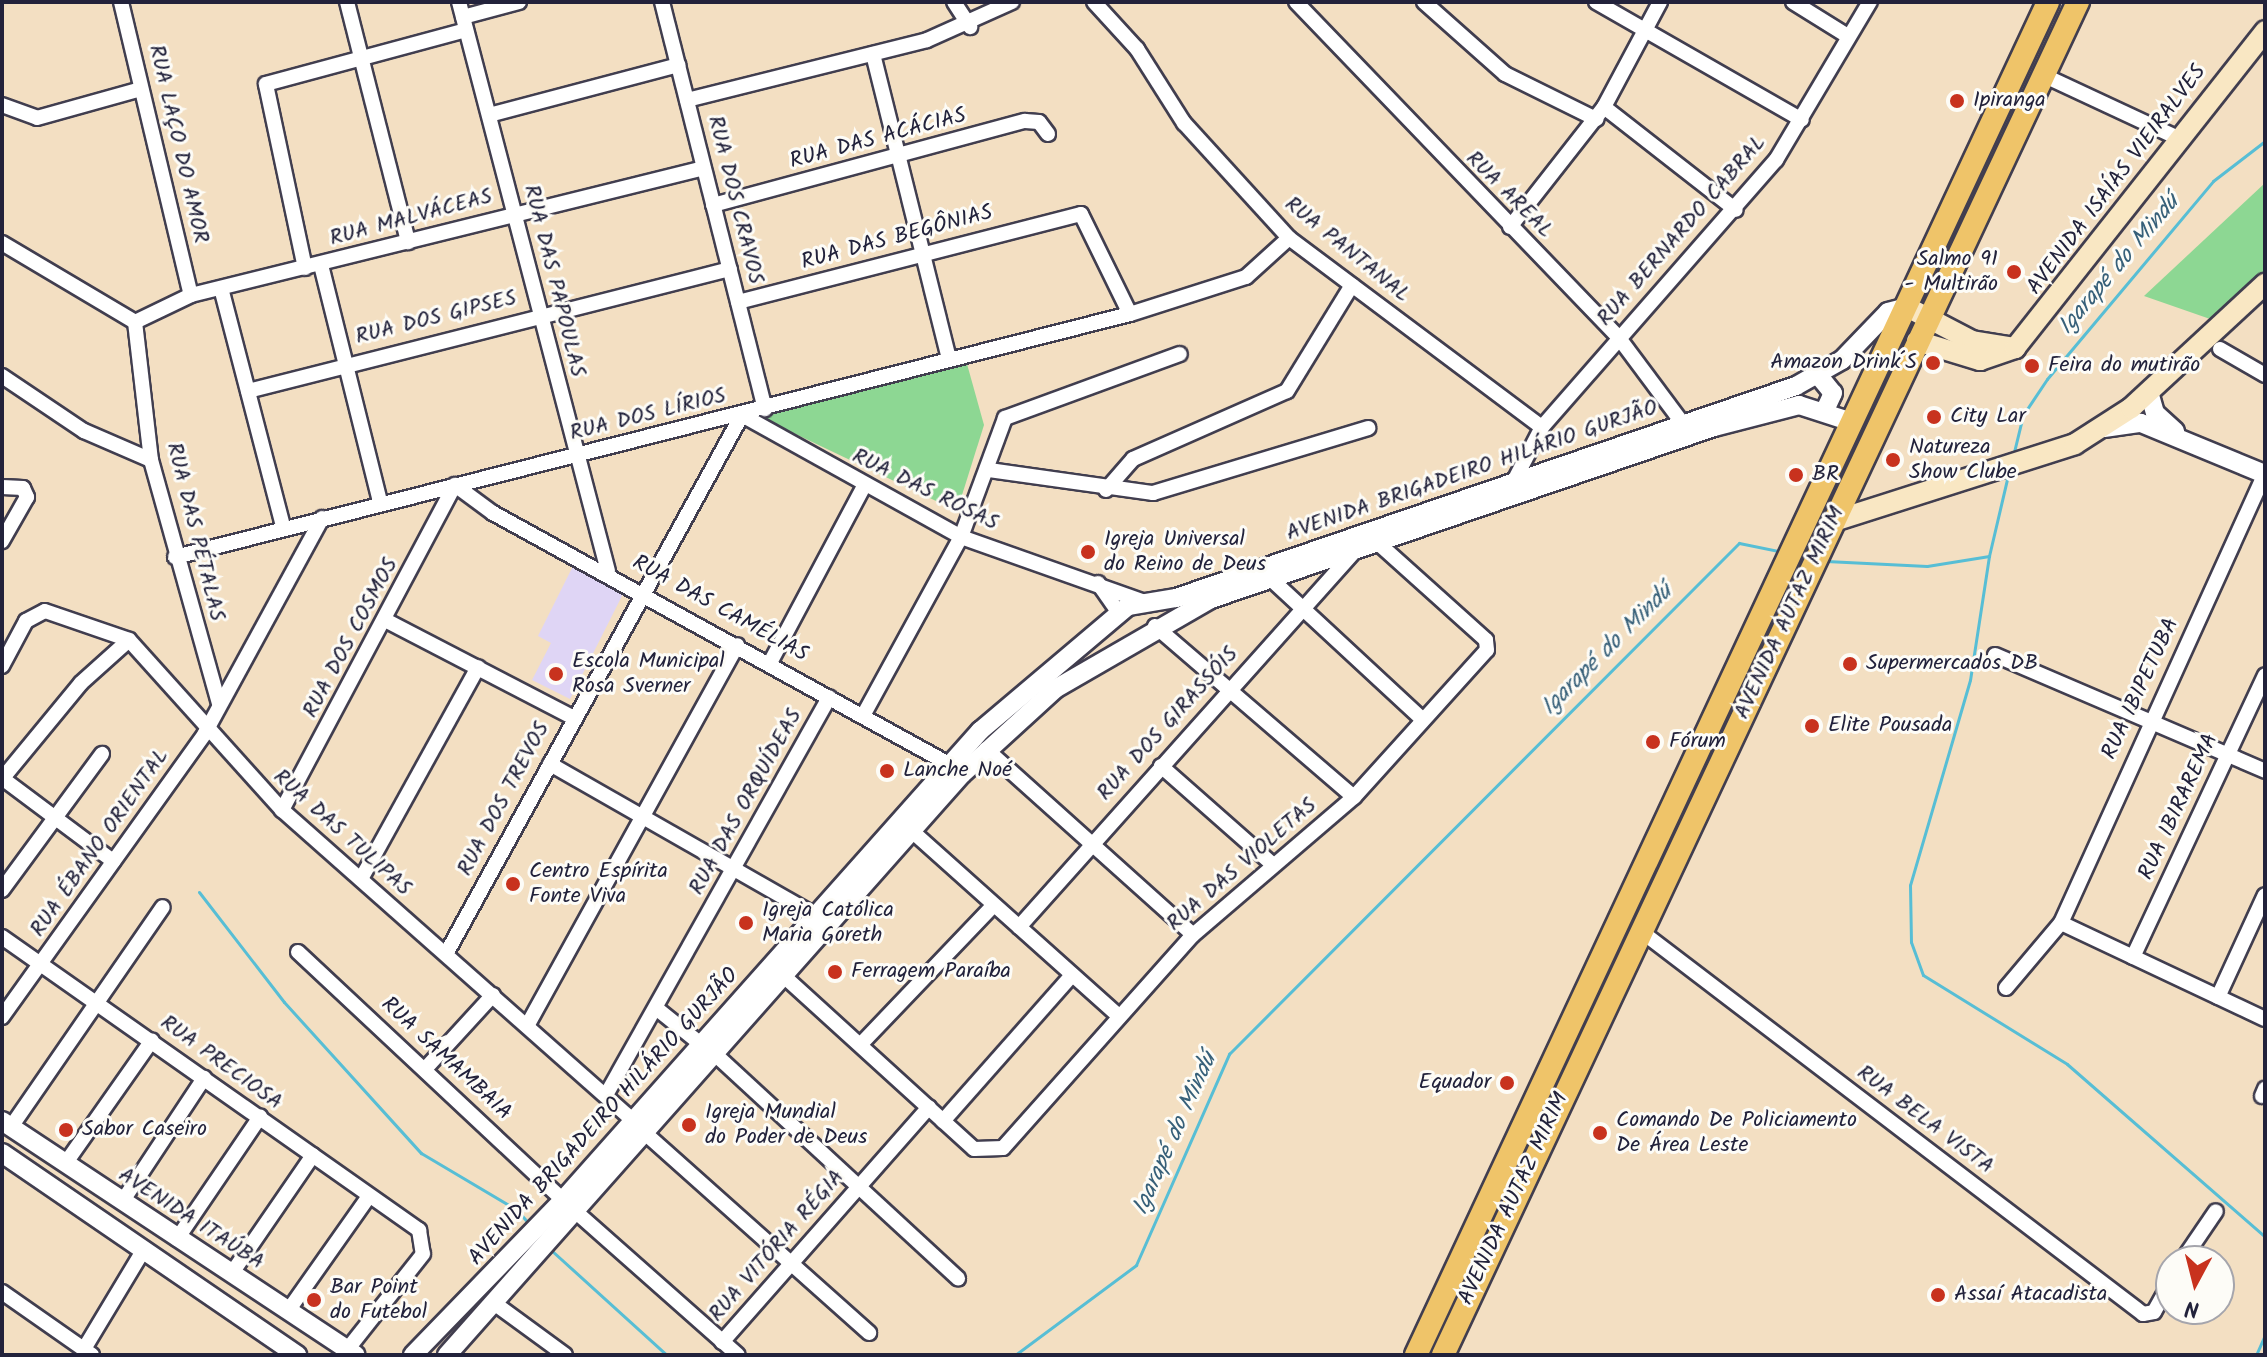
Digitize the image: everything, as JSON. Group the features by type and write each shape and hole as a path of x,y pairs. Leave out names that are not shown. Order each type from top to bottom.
{"main road":[{"name":"AVENIDA AUTAZ MIRIM","path":"1416,1355 2048,2"},
{"name":"AVENIDA AUTAZ MIRIM","path":"1443,1355 1831,522 2078,2"},
{"name":"AVENIDA ISAÍAS VIEIRALVES","path":"2015,348 2038,322 2176,137 2262,31"},
{"path":"1831,522 2046,457 2104,428 2149,392 2265,284"},
{"path":"1907,307 1972,341 2015,348"},
{"path":"1917,341 1980,360 2015,348"}],"street":[{"name":"RUA LAÇO DO AMOR","path":"121,2 191,295"},
{"path":"347,2 408,242"},
{"name":"RUA DAS PAPOULAS","path":"459,2 608,571"},
{"path":"305,268 267,109 270,81 363,57 465,24 519,2"},
{"name":"RUA DOS CRAVOS","path":"662,2 765,409"},
{"path":"954,2 970,27"},
{"path":"687,100 970,27 1012,2"},
{"name":"RUA PANTANAL","path":"1094,2 1137,49 1184,123 1289,238 1542,427"},
{"name":"RUA AREAL","path":"1296,2 1619,338 1683,424"},
{"path":"1424,2 1505,74 1600,113 1736,210"},
{"path":"1596,2 1802,120"},
{"path":"1510,227 1600,113 1642,30 1660,2"},
{"path":"1793,2 1846,35"},
{"name":"RUA BERNARDO CABRAL","path":"1515,479 1542,427 1736,210 1802,120 1846,35 1870,2"},
{"path":"873,54 949,359"},
{"path":"489,115 678,65"},
{"path":"2043,75 2176,137"},
{"path":"2,105 37,118 141,89"},
{"name":"RUA DAS ACÁCIAS","path":"713,205 1025,121 1039,122 1048,134"},
{"name":"RUA MALVÁCEAS","path":"135,322 191,295 704,168"},
{"name":"RUA DAS BEGÔNIAS","path":"738,302 1081,214 1130,314"},
{"name":"RUA DOS LÍRIOS","path":"175,557 380,501 742,415 1130,314 1246,277 1289,238"},
{"path":"2,243 135,322"},
{"path":"321,265 380,501"},
{"name":"RUA DOS GIPSES","path":"248,391 730,269"},
{"path":"1106,490 1133,459 1269,401 1295,381 1352,285"},
{"path":"221,288 284,529"},
{"name":"AVENIDA BRIGADEIRO HILÁRIO GURJÃO","path":"413,1355 569,1206 640,1128 717,1056 913,832 956,769 1012,700 1120,614 1145,602 1176,598 1819,376 1888,312 1907,307"},
{"name":"RUA DAS PÉTALAS","path":"135,322 151,460 175,557 219,704"},
{"path":"2220,349 2265,375"},
{"path":"864,714 961,537 1012,414 1180,354"},
{"path":"2,376 84,431 151,460"},
{"path":"1819,376 1833,393 1825,410"},
{"path":"2149,392 2155,413 2181,436"},
{"name":"AVENIDA BRIGADEIRO HILÁRIO GURJÃO","path":"640,1128 702,1045 815,915 956,769 986,749 1055,689 1147,631 1272,580 1749,417 1799,405 1825,410 1852,422"},
{"name":"RUA DAS ROSAS","path":"742,415 863,488 961,537 1145,602"},
{"name":"RUA DOS TREVOS","path":"446,954 550,764 572,717 742,415"},
{"path":"2104,428 2141,423 2181,436 2265,474"},
{"path":"989,470 1106,490 1167,490 1368,428"},
{"name":"RUA IBIPETUBA","path":"2006,988 2061,923 2265,474"},
{"name":"RUA DAS CAMÉLIAS","path":"455,485 493,513 608,571 737,645 771,661 956,769"},
{"name":"RUA DOS COSMOS","path":"282,810 387,621 455,485"},
{"path":"2,541 27,497 8,487"},
{"path":"771,661 863,488"},
{"name":"RUA ÉBANO ORIENTAL","path":"2,1017 205,733 322,518"},
{"name":"RUA DAS VIOLETAS","path":"943,1121 970,1145 984,1152 1003,1148 1193,935 1271,863 1354,797 1487,650 1473,628 1379,544"},
{"name":"RUA DOS GIRASSÓIS","path":"1019,927 1353,553"},
{"path":"1272,580 1422,719"},
{"path":"1098,583 1120,614 1124,628 1147,631 1231,688 1354,797"},
{"path":"1145,602 1147,631"},
{"path":"2,666 21,627 31,615 52,611 129,640 81,683 2,778 113,861"},
{"path":"387,621 572,717"},
{"name":"RUA DAS TULIPAS","path":"129,640 205,733 282,810 606,1095 869,1333"},
{"path":"527,1026 644,819 737,645"},
{"path":"1995,655 2265,771"},
{"path":"361,879 478,667"},
{"name":"RUA IBIRAREMA","path":"2133,957 2265,675"},
{"name":"RUA DAS ORQUÍDEAS","path":"606,1095 829,697"},
{"path":"986,749 1193,935"},
{"path":"2,890 102,754"},
{"path":"550,764 815,915"},
{"path":"1161,766 1271,863"},
{"path":"913,832 1119,1016"},
{"path":"2218,997 2265,895"},
{"path":"861,1044 994,905"},
{"path":"7,1124 99,1003 163,907"},
{"path":"2061,923 2265,1019"},
{"name":"RUA BELA VISTA","path":"1642,932 2143,1314 2155,1310"},
{"name":"RUA PRECIOSA","path":"2,937 152,1040 424,1236 423,1254 351,1352"},
{"name":"RUA SAMAMBAIA","path":"298,952 426,1068 569,1206 738,1355"},
{"path":"786,978 943,1121 1072,975"},
{"path":"426,1068 493,995"},
{"path":"656,1008 702,1045"},
{"path":"65,1164 152,1040"},
{"path":"717,1056 860,1184 958,1278"},
{"path":"122,1202 204,1078"},
{"name":"RUA VITÓRIA RÉGIA","path":"722,1342 929,1107"},
{"path":"177,1239 260,1117"},
{"name":"AVENIDA ITAÚBA","path":"7,1124 351,1352"},
{"path":"2,1153 297,1355"},
{"path":"232,1273 313,1155"},
{"path":"288,1311 369,1196"},
{"name":"AVENIDA BRIGADEIRO HILÁRIO GURJÃO","path":"447,1355 494,1303 569,1206"},
{"path":"2193,1245 2216,1211"},
{"path":"2,1292 88,1352 143,1251"},
{"path":"494,1303 565,1355"}],"shaded area":[{"path":"574,564 625,590 570,699 532,680 551,643 538,636"}],"green space":[{"path":"2265,183 2265,270 2213,320 2144,296"},
{"path":"967,364 984,425 957,511 764,419 767,411"}],"waterway":[{"name":"Igarapé do Mindú","path":"2013,456 2023,415 2047,379 2213,181 2265,141"},
{"name":"Igarapé do Mindú","path":"1826,561 1927,566 1989,556 2008,475"},
{"name":"Igarapé do Mindú","path":"1015,1355 1136,1265 1229,1054 1739,543 1783,552"},
{"path":"1989,556 1970,680 1910,885 1911,942 1923,975 2067,1064 2265,1237"},
{"path":"199,892 284,1002 421,1153 517,1210 531,1226"},
{"path":"551,1250 667,1355"},
{"path":"2256,1355 2265,1335"}],"place":[{"name":"Ipiranga","path":"1957,101"},
{"name":"Salmo 91 - Multirão","path":"2014,272"},
{"name":"Amazon Drink´S","path":"1933,363"},
{"name":"Feira do mutirão","path":"2032,366"},
{"name":"City Lar","path":"1934,417"},
{"name":"Natureza Show Clube","path":"1893,460"},
{"name":"BR","path":"1796,475"},
{"name":"Igreja Universal do Reino de Deus","path":"1088,552"},
{"name":"Supermercados DB","path":"1850,664"},
{"name":"Escola Municipal Rosa Sverner","path":"556,674"},
{"name":"Elite Pousada","path":"1812,726"},
{"name":"Fórum","path":"1653,742"},
{"name":"Lanche Noé","path":"887,771"},
{"name":"Centro Espírita Fonte Viva","path":"513,884"},
{"name":"Igreja Católica Maria Goreth","path":"746,923"},
{"name":"Ferragem Paraíba","path":"835,972"},
{"name":"Equador","path":"1507,1083"},
{"name":"Igreja Mundial do Poder de Deus","path":"689,1125"},
{"name":"Sabor Caseiro","path":"66,1130"},
{"name":"Comando De Policiamento De Área Leste","path":"1600,1133"},
{"name":"Assaí Atacadista","path":"1938,1295"},
{"name":"Bar Point do Futebol","path":"314,1300"}]}
